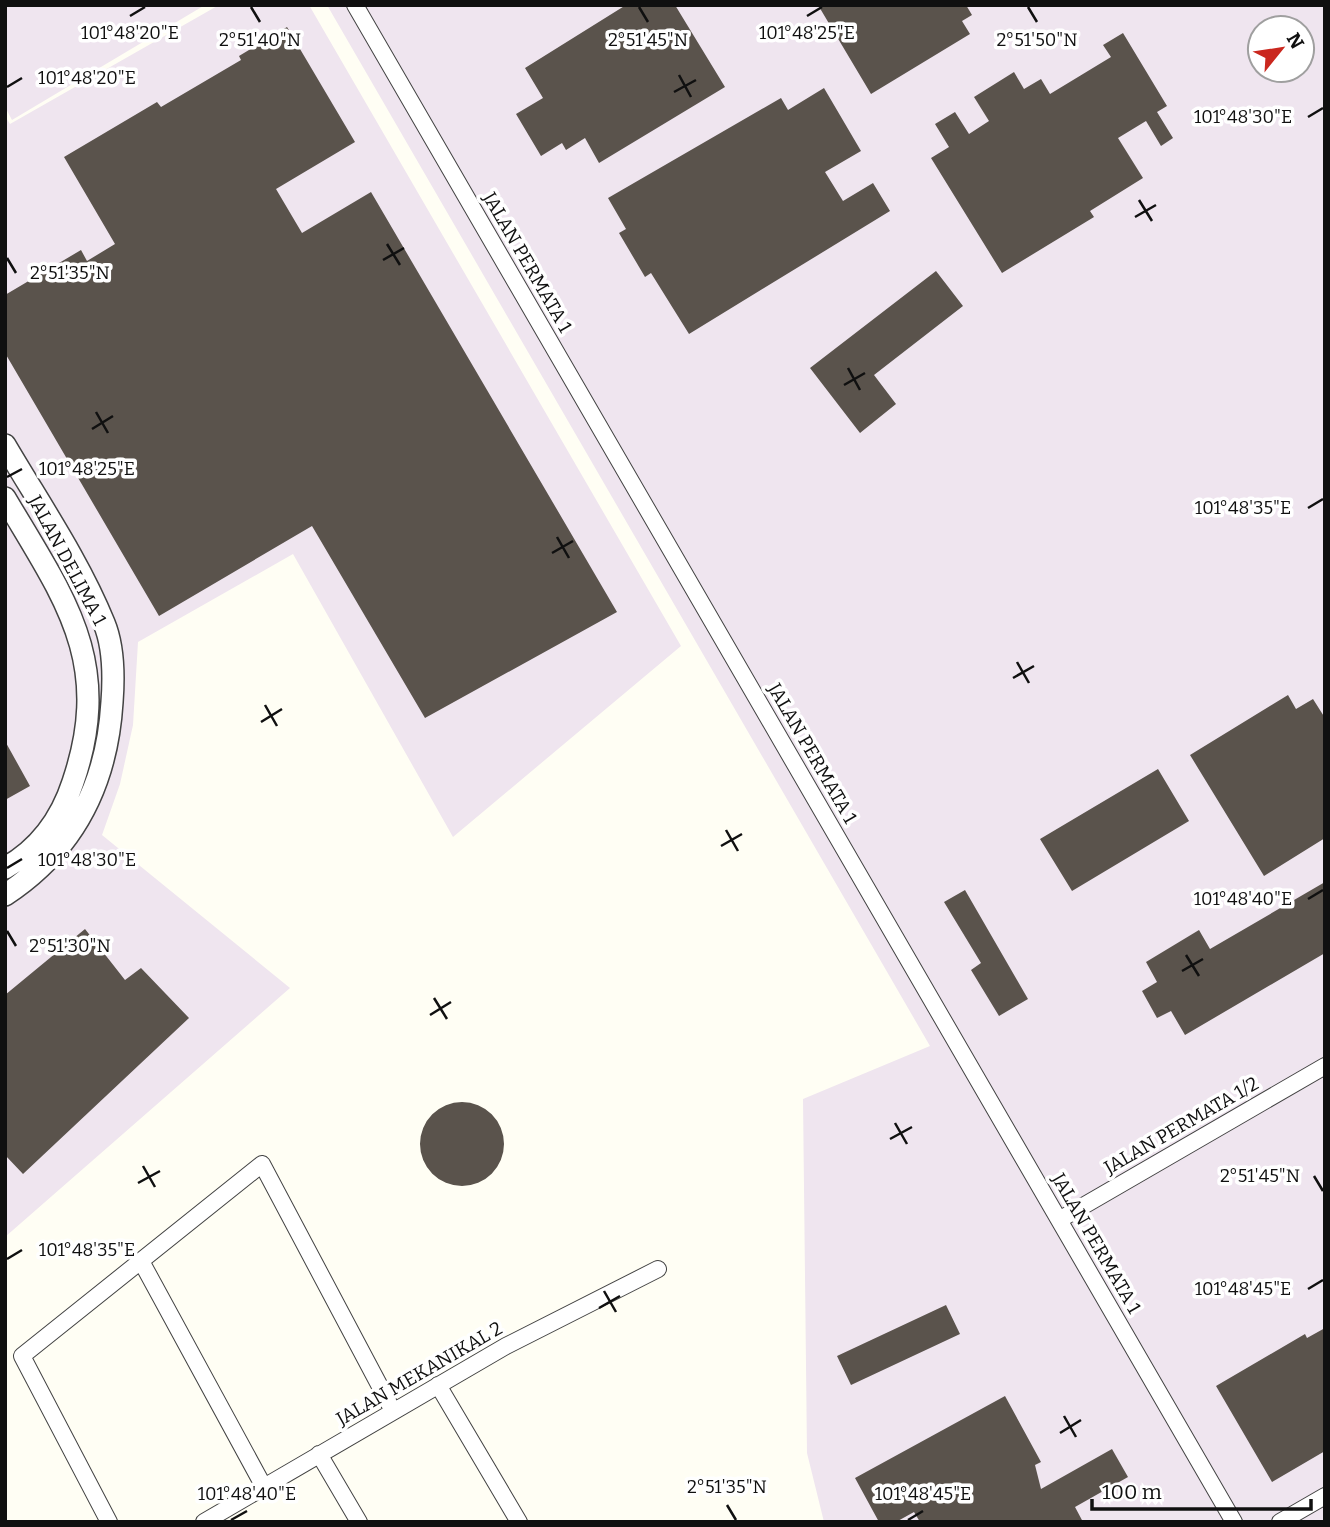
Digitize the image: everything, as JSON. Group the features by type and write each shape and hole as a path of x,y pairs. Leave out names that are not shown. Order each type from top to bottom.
{"street":[{"name":"JALAN PERMATA 1","path":"355,5 1234,1522"},
{"name":"JALAN DELIMA 1","path":"5,445 88,588 105,625 113,684 110,733 98,785 78,823 29,879 5,895"},
{"name":"JALAN DELIMA 1","path":"5,498 66,602 81,641 89,690 88,725 69,792 55,822 36,846 5,868"},
{"name":"JALAN PERMATA 1/2","path":"1059,1220 1325,1066"},
{"path":"109,1522 22,1356 262,1164 393,1411"},
{"path":"141,1261 264,1487"},
{"name":"JALAN MEKANIKAL 2","path":"204,1522 506,1346 658,1269"},
{"path":"439,1385 519,1522"},
{"path":"318,1454 359,1522"},
{"path":"1280,1522 1325,1496"}],"shaded area":[{"path":"5,5 205,5 12,120 5,107"},
{"path":"219,5 309,5 681,646 453,837 293,554 138,642 133,725 120,784 102,835 290,988 5,1237 5,116 10,124"},
{"path":"327,5 1325,5 1325,1522 824,1522 807,1453 803,1099 930,1046"}],"building":[{"path":"626,5 675,5 725,87 599,163 585,138 566,150 562,143 541,156 516,114 543,98 525,68"},
{"path":"818,5 966,5 972,15 962,21 970,34 871,94"},
{"path":"287,27 355,142 276,189 302,233 371,192 617,612 425,718 312,526 159,616 5,353 5,295 81,250 87,261 115,244 64,157 157,102 161,107 241,60 239,56"},
{"path":"1123,33 1167,106 1157,112 1173,138 1161,146 1146,121 1118,138 1143,178 1090,211 1094,217 1002,273 931,158 949,147 935,124 955,112 969,134 989,121 974,97 1014,72 1024,89 1041,79 1050,94 1111,57 1103,45"},
{"path":"824,88 861,151 825,172 843,201 873,183 890,211 689,334 651,273 645,277 619,233 626,229 608,198 781,98 788,110"},
{"path":"936,271 963,306 874,375 896,404 860,433 810,368"},
{"path":"1288,695 1296,709 1313,699 1325,718 1325,838 1264,876 1190,755"},
{"path":"5,741 30,786 5,800"},
{"path":"1158,769 1189,821 1072,891 1040,839"},
{"path":"1325,882 1325,953 1185,1035 1171,1011 1157,1018 1142,991 1157,982 1146,962 1199,930 1210,949"},
{"path":"965,890 1028,999 999,1016 971,970 981,963 944,902"},
{"path":"85,929 125,980 141,968 189,1018 23,1174 5,1155 5,995"},
{"path":"462,1102 478,1105 492,1114 501,1128 504,1144 501,1160 492,1174 478,1183 462,1186 446,1183 432,1174 423,1160 420,1144 423,1128 432,1114 446,1105"},
{"path":"946,1305 960,1334 851,1385 837,1356"},
{"path":"1325,1328 1325,1451 1272,1482 1216,1386 1305,1334 1307,1338"},
{"path":"1005,1396 1041,1462 1035,1465 1041,1489 1112,1449 1128,1477 1075,1507 1083,1522 920,1522 914,1512 896,1522 879,1522 855,1478"}]}
